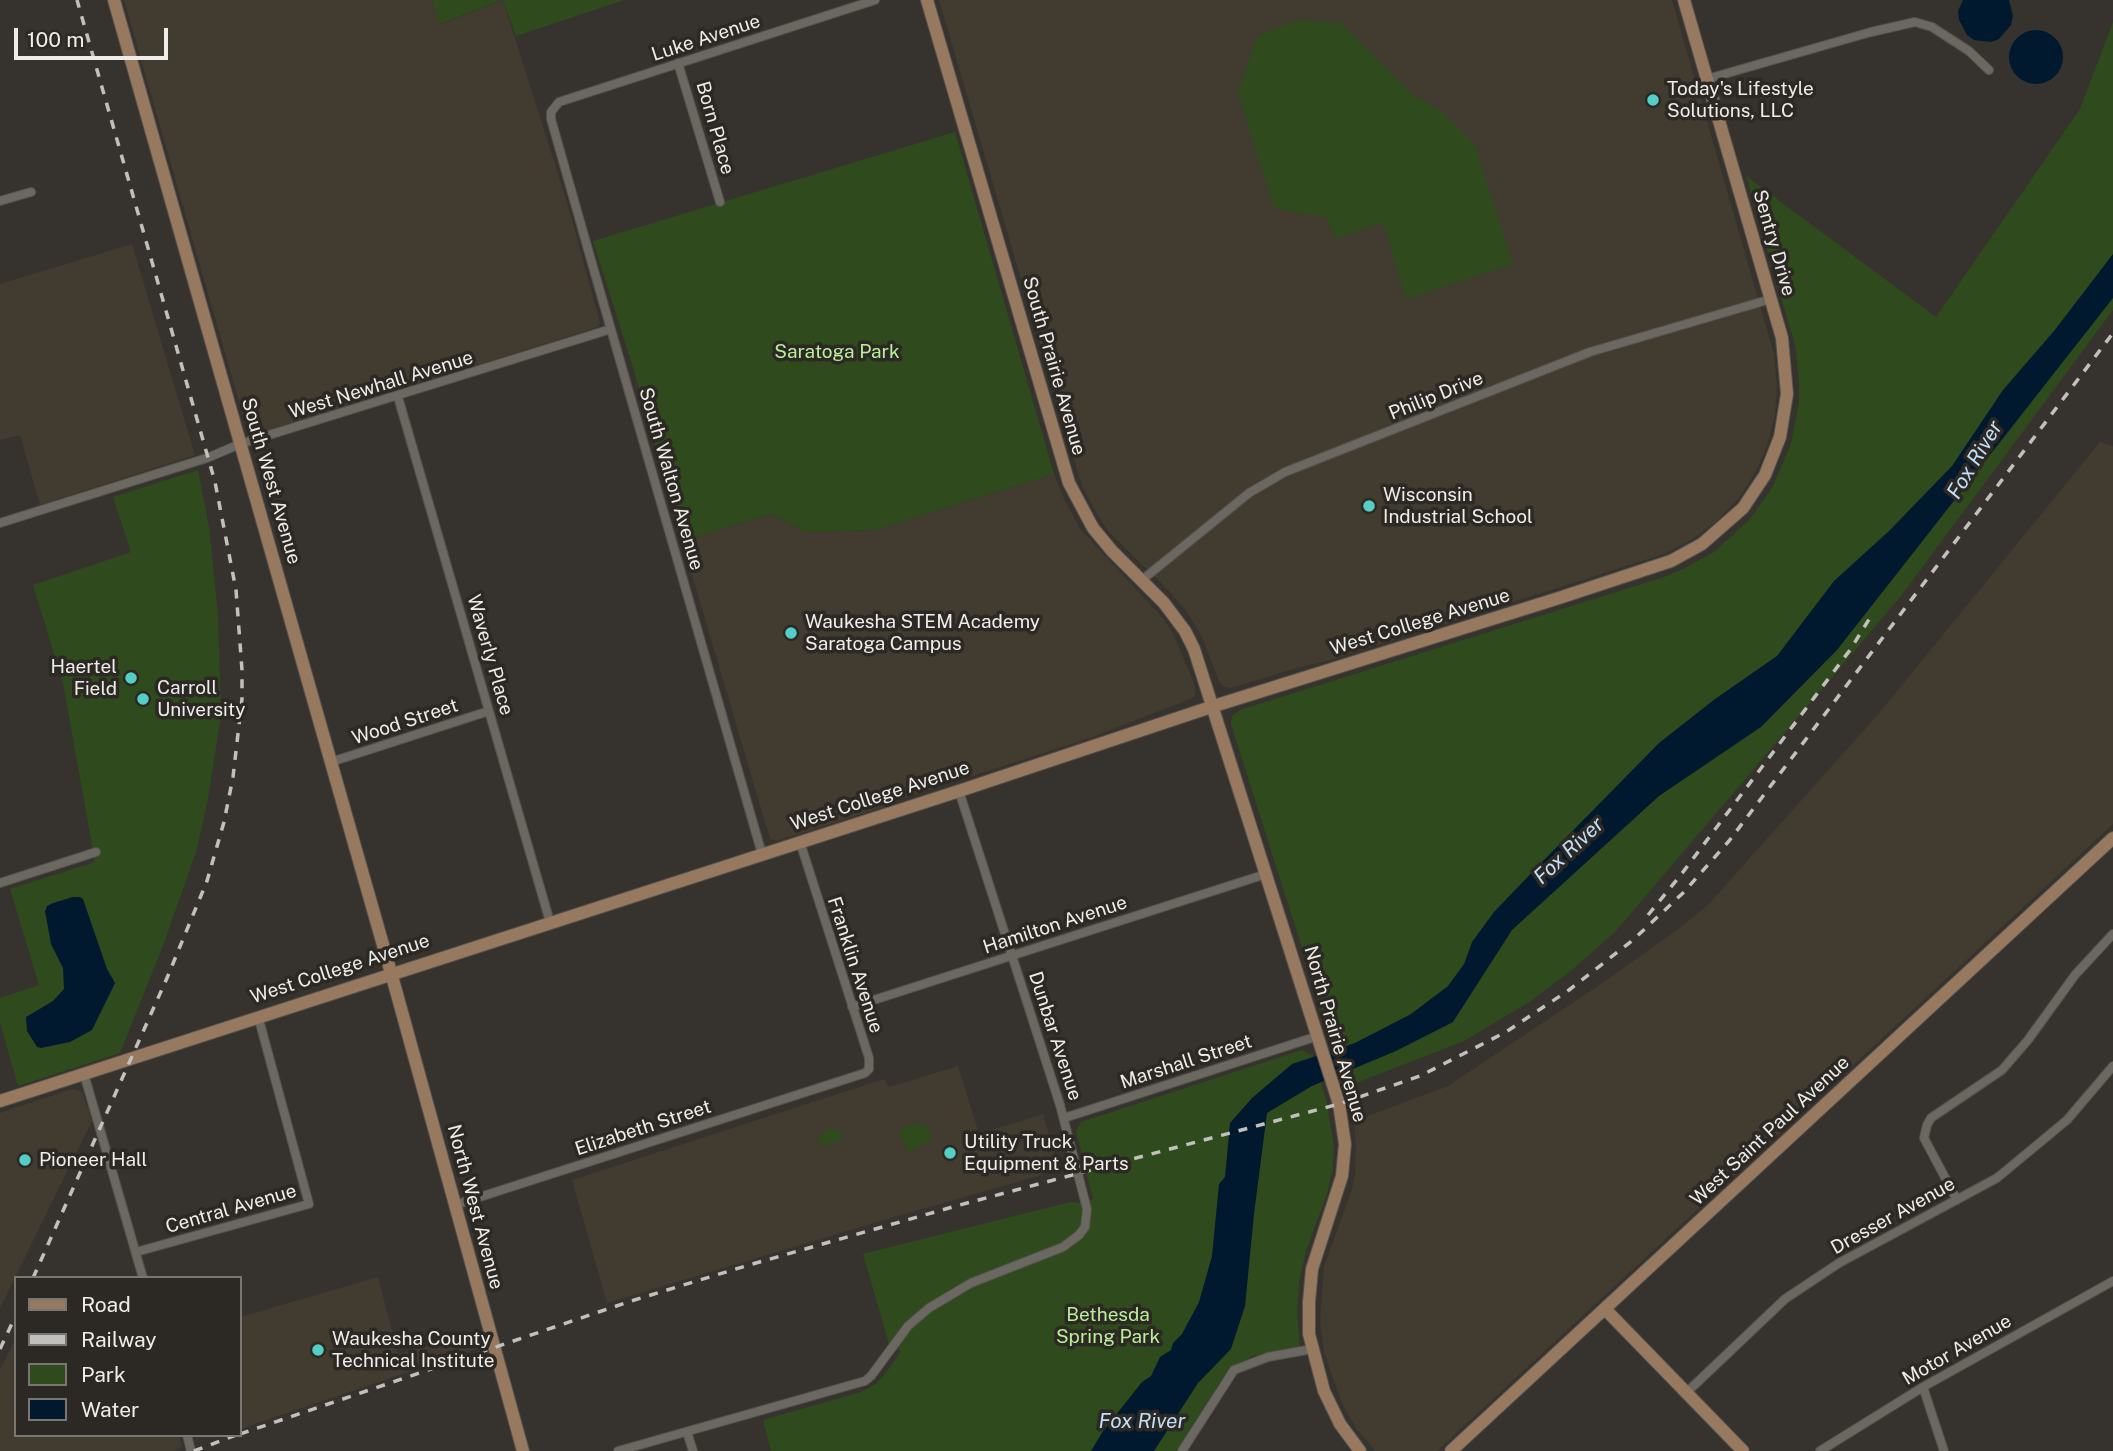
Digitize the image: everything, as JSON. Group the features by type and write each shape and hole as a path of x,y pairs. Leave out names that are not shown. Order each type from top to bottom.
{"street":[{"name":"South West Avenue","path":"114,0 391,973"},
{"name":"Luke Avenue","path":"551,112 559,102 876,0"},
{"name":"South Prairie Avenue","path":"927,0 1069,483 1093,528 1164,603 1185,631 1200,663 1214,706"},
{"name":"Sentry Drive","path":"1684,0 1784,352 1787,394 1784,420 1777,449 1752,495"},
{"path":"1707,79 1915,22 1932,27 1969,51 1989,70"},
{"name":"Born Place","path":"678,63 720,202"},
{"name":"South Walton Avenue","path":"551,112 762,854"},
{"path":"0,201 31,192"},
{"name":"Philip Drive","path":"1142,579 1249,493 1285,472 1590,352 1771,299"},
{"name":"West Newhall Avenue","path":"0,523 207,458 240,444 611,329"},
{"name":"Waverly Place","path":"398,397 550,922"},
{"name":"West College Avenue","path":"0,1101 1214,706 1671,561 1713,537 1752,495"},
{"name":"North Prairie Avenue","path":"1214,706 1343,1119 1344,1163 1338,1193 1312,1269 1308,1302 1311,1349 1319,1379 1332,1409 1360,1451"},
{"name":"Wood Street","path":"331,762 489,711"},
{"name":"Dunbar Avenue","path":"618,1451 865,1381 908,1326 948,1296 999,1271 1072,1242 1084,1227 1087,1209 1064,1118 959,791"},
{"name":"West Saint Paul Avenue","path":"1451,1451 2113,838"},
{"name":"Franklin Avenue","path":"800,842 870,1066 864,1073 842,1081"},
{"path":"0,883 96,852"},
{"name":"Hamilton Avenue","path":"852,1007 1266,874"},
{"path":"1957,1200 1924,1138 1931,1118 2002,1070 2028,1040 2075,975 2113,934"},
{"name":"North West Avenue","path":"391,973 523,1451"},
{"name":"Central Avenue","path":"136,1252 309,1204 258,1016"},
{"name":"Marshall Street","path":"1064,1118 1318,1036"},
{"name":"Dresser Avenue","path":"1686,1393 1785,1299 1839,1263 1997,1178 2067,1120 2113,1066"},
{"path":"84,1074 142,1276"},
{"name":"Elizabeth Street","path":"455,1205 842,1081"},
{"name":"Motor Avenue","path":"1820,1451 1923,1387 2113,1281"},
{"path":"1605,1309 1743,1451"},
{"path":"1182,1451 1234,1370 1268,1357 1311,1349"},
{"path":"1923,1387 1944,1451"},
{"path":"687,1432 693,1451"}],"shaded area":[{"path":"124,0 432,0 441,24 503,0 570,212 600,323 598,327 262,432 249,431"},
{"path":"939,0 1672,0 1774,354 1777,386 1775,415 1767,446 1755,473 1739,498 1717,521 1691,540 1664,554 1331,660 1231,688 1224,687 1219,681 1202,637 1187,612 1109,532 1082,486"},
{"path":"132,244 195,455 40,505 20,435 0,440 0,284"},
{"path":"2100,442 2113,446 2113,824 1437,1451 1375,1451 1355,1427 1341,1401 1324,1352 1320,1322 1324,1267 1352,1189 1355,1173 1354,1121 1448,1086 1595,988 1708,905 1880,712"},
{"path":"1054,474 1081,530 1162,617 1173,633 1195,686 1195,697 1093,737 895,801 890,805 777,841 770,839 682,541 771,514 806,532 875,530"},
{"path":"958,1066 979,1134 1043,1114 1059,1170 607,1303 572,1180 884,1079 889,1087"},
{"path":"72,1089 83,1095 92,1121 0,1308 0,1113"},
{"name":"Waukesha County Technical Institute","path":"378,1277 398,1354 480,1331 485,1346 242,1428 242,1316"},
{"path":"14,1342 14,1437 180,1437 182,1447 173,1451 0,1451 0,1370"}],"green space":[{"path":"432,0 502,0 440,24"},
{"path":"503,0 624,0 516,36"},
{"path":"1298,20 1342,23 1416,97 1442,111 1475,145 1513,264 1406,299 1383,222 1336,239 1326,217 1274,208 1238,93 1257,36"},
{"path":"2113,22 2113,310 1901,596 1615,932 1531,1001 1464,1041 1346,1087 1231,724 1232,716 1240,710 1664,577 1714,552 1750,519 1772,488 1791,444 1799,402 1795,345 1746,176 1936,317 2080,109"},
{"name":"Saratoga Park","path":"955,132 1054,474 875,530 806,532 771,514 682,541 632,364 593,241"},
{"name":"Carroll University","path":"198,470 209,527 218,615 221,715 208,799 196,852 164,943 120,1053 18,1086 0,1023 0,998 39,985 10,889 95,862 63,683 33,585 131,552 113,497"},
{"name":"Bethesda Spring Park","path":"1302,1050 1313,1056 1327,1103 1334,1147 1333,1168 1327,1194 1306,1251 1299,1282 1297,1313 1300,1346 1253,1356 1235,1365 1226,1373 1176,1451 771,1451 763,1420 861,1392 876,1384 901,1351 889,1344 863,1254 1071,1202 1093,1199 1076,1131 1081,1122"},
{"path":"919,1123 921,1127 926,1125 929,1128 930,1141 908,1152 900,1134 903,1127"},
{"path":"827,1129 839,1131 842,1136 840,1140 820,1145 819,1138"}],"water":[{"path":"1963,0 2009,0 2013,16 2011,25 1999,39 1991,42 1974,40 1967,35 1959,20 1958,11"},
{"path":"2041,30 2051,34 2059,42 2063,57 2059,72 2051,80 2031,84 2021,80 2013,72 2009,52 2013,42 2021,34"},
{"name":"Fox River","path":"2113,254 2113,298 1837,650 1761,727 1659,796 1512,930 1453,1022 1396,1051 1312,1086 1267,1113 1245,1306 1231,1349 1198,1383 1154,1451 1091,1451 1103,1431 1142,1382 1151,1376 1160,1357 1171,1350 1199,1302 1212,1256 1219,1184 1225,1177 1230,1123 1252,1098 1292,1064 1355,1043 1411,1014 1448,986 1464,964 1472,942 1494,912 1542,862 1659,743 1715,699 1777,656 1834,581 1889,531 1952,466 2003,390 2054,331"},
{"path":"73,897 83,899 107,969 115,983 92,1030 70,1042 41,1048 37,1047 27,1031 26,1017 53,1001 64,989 63,968 51,944 45,911 47,906 53,903"}],"railway":[{"path":"34,1276 167,978 207,881 224,822 233,777 242,699 236,590 215,482 77,0"},
{"path":"242,1433 631,1301 749,1265 956,1206 1339,1104 1420,1076 1506,1032 1569,990 1633,940 1684,892 1729,841 2113,333"},
{"path":"1648,915 1850,650 1873,613"},
{"path":"0,1349 14,1319"},
{"path":"194,1451 231,1437"}],"place":[{"name":"Today's Lifestyle Solutions, LLC","path":"1653,100"},
{"name":"Wisconsin Industrial School","path":"1369,506"},
{"name":"Waukesha STEM Academy Saratoga Campus","path":"791,633"},
{"name":"Haertel Field","path":"131,678"},
{"name":"Carroll University","path":"143,699"},
{"name":"Utility Truck Equipment & Parts","path":"950,1153"},
{"name":"Pioneer Hall","path":"25,1160"},
{"name":"Waukesha County Technical Institute","path":"318,1350"}]}
